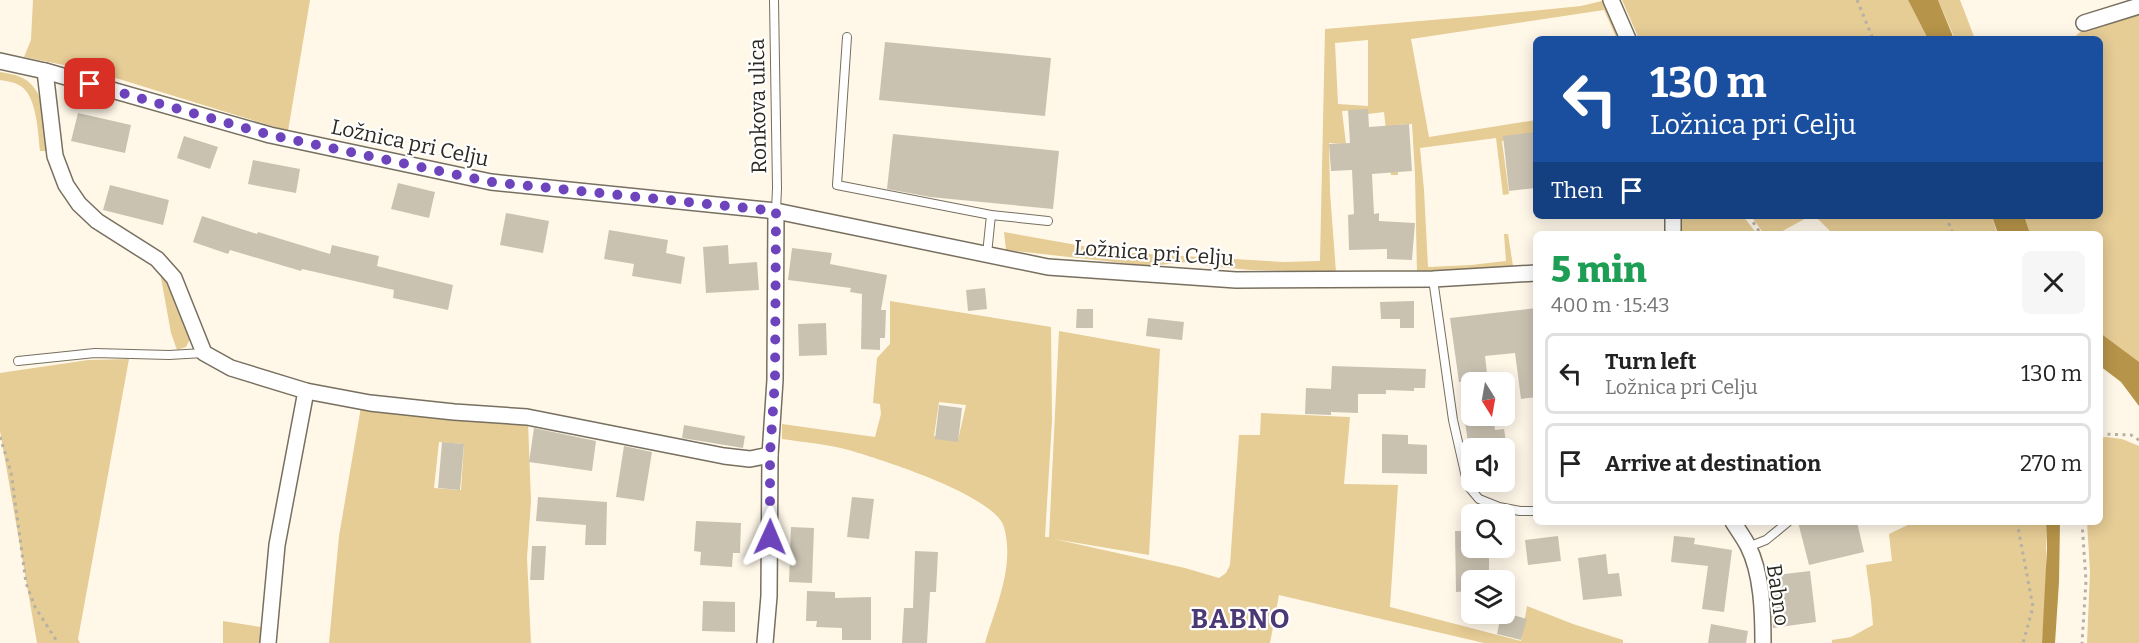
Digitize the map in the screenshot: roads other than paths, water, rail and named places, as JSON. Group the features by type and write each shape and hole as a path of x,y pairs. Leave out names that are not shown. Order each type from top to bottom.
{"street":[{"path":"1611,0 1627,36"},
{"path":"2084,23 2139,6"},
{"name":"Ložnica pri Celju","path":"0,61 45,71 270,135 491,182 776,211 1048,267 1236,280 1433,279 1533,273"},
{"path":"45,71 56,156 66,185 79,204 98,221 157,259 174,278 204,352 231,368 306,391 370,403 527,417 724,456 750,459 770,454"},
{"path":"765,643 769,596 770,454 775,380 776,211"},
{"path":"268,643 277,545 306,391"},
{"name":"Babno","path":"1735,525 1748,547 1756,571 1763,622 1763,643"}],"lane":[{"name":"Ronkova ulica","path":"774,0 776,211"},
{"path":"847,37 837,185 991,215 1048,221"},
{"path":"987,254 991,215"},
{"path":"1433,279 1453,420 1468,486 1479,499 1499,507 1521,511 1533,510"},
{"path":"18,362 95,353 169,355 204,352"},
{"path":"1748,547 1766,540 1784,525"}],"district":[{"name":"BABNO","path":"1241,619"}]}
